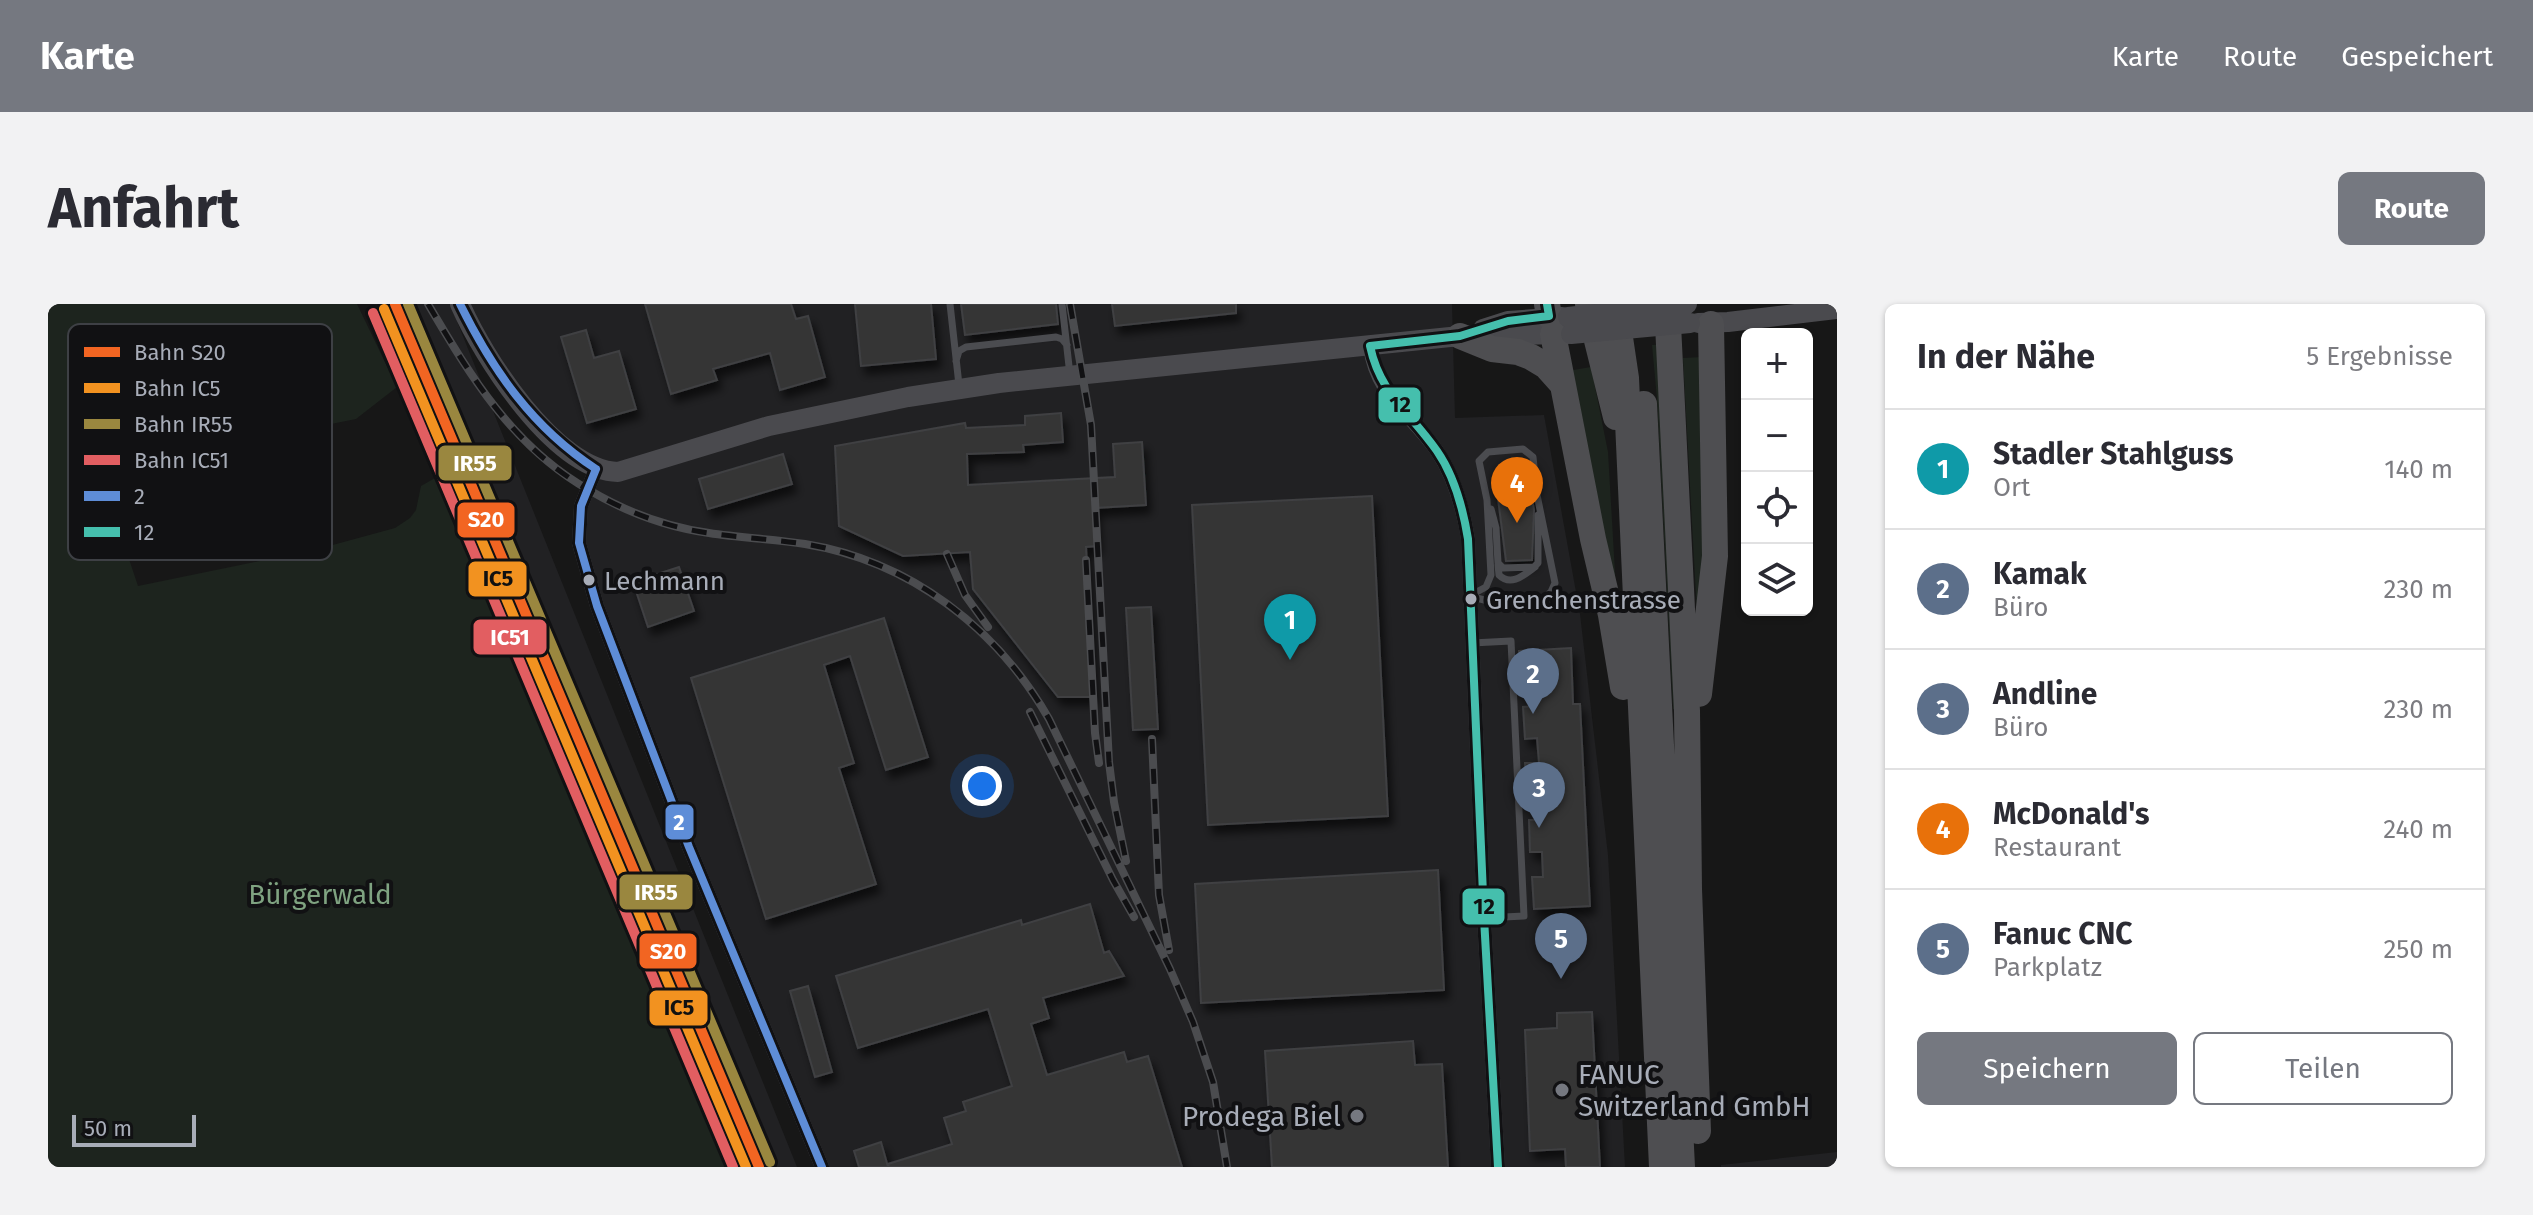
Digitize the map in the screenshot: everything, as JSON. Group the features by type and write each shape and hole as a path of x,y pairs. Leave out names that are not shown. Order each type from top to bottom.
{"highway":[{"path":"1615,304 1626,378 1662,1167"},
{"path":"1633,304 1646,429 1682,1167"},
{"path":"1667,304 1687,696 1697,1167"},
{"path":"1696,1029 1701,979 1698,711 1715,556 1697,312"},
{"path":"1563,318 1617,426 1631,538"},
{"path":"1563,318 1563,385 1619,655 1650,917"},
{"path":"1460,336 1492,349 1531,357 1552,371 1563,385"}],"main road":[{"path":"460,304 486,355 504,381 556,441 596,469 618,472 693,447 782,423 851,407 959,389 1460,336 1508,321 1837,309"}],"street":[{"path":"1370,346 1372,363 1387,393 1427,437 1447,467 1455,485 1468,539 1498,1167"},
{"path":"596,469 581,506 579,543 597,606 689,847 822,1167"}],"lane":[{"path":"950,304 959,389"},
{"path":"1062,304 1070,377"},
{"path":"956,361 959,351 966,347 1056,337 1067,345"},
{"path":"1523,449 1531,453 1537,495 1540,559 1536,566 1503,568 1498,563 1496,528 1478,466 1481,456 1488,452 1523,449"},
{"path":"1469,596 1488,601 1537,600 1551,592 1555,574 1537,495"},
{"path":"1469,596 1486,587 1490,580 1487,500"},
{"path":"1472,643 1511,641 1524,916 1484,918"}],"shaded area":[{"path":"378,304 450,304 797,1167 742,1167"},
{"path":"460,304 1452,304 1455,418 1544,415 1580,614 1608,855 1625,1167 822,1167 689,847 579,543 596,469 556,441"},
{"path":"1837,1152 1837,1167 1721,1167 1721,1165"}],"green space":[{"name":"Bürgerwald","path":"48,304 357,304 397,387 356,419 332,424 332,324 68,324 68,560 129,560 138,586 264,560 332,560 332,545 395,528 416,510 421,486 435,478 441,481 733,1167 48,1167"},
{"path":"1663,344 1680,709 1673,709 1652,345"},
{"path":"1702,357 1706,528 1697,614 1683,358"},
{"path":"1591,367 1608,452 1616,589 1568,371"}],"building":[{"path":"645,304 791,304 796,319 808,316 825,377 780,390 770,353 713,369 717,380 671,394"},
{"path":"855,304 931,304 936,359 861,366"},
{"path":"961,304 1056,304 1058,324 965,335"},
{"path":"1112,304 1236,304 1236,313 1115,326"},
{"path":"586,330 594,358 619,351 636,409 587,423 561,337"},
{"path":"1061,413 1063,442 1023,445 1024,452 967,454 968,485 1115,477 1113,444 1142,442 1146,505 1095,508 1097,546 1086,547 1094,697 1058,697 973,589 970,552 903,556 839,526 835,446 965,423 966,428 1025,425 1025,416"},
{"path":"783,454 792,484 708,509 699,479"},
{"path":"1529,482 1534,510 1532,560 1506,561 1496,483"},
{"path":"1372,496 1388,816 1208,825 1192,505"},
{"path":"679,567 694,611 648,627 633,582"},
{"path":"1151,607 1158,729 1133,730 1126,608"},
{"path":"884,618 928,757 886,770 850,656 824,665 854,763 839,768 876,884 766,919 691,678"},
{"path":"1571,648 1573,704 1580,704 1590,906 1534,909 1532,877 1543,877 1542,852 1530,852 1529,820 1540,820 1539,795 1527,795 1525,763 1539,763 1537,738 1525,739 1523,707 1536,706 1535,681 1521,682 1519,651"},
{"path":"1438,870 1444,990 1201,1003 1195,884"},
{"path":"1090,904 1104,953 1109,951 1124,976 1043,998 1049,1018 1031,1024 1047,1075 1124,1052 1127,1062 1148,1056 1182,1167 889,1167 888,1164 952,1144 944,1118 966,1111 963,1102 1012,1086 988,1009 858,1048 836,976 1021,920 1022,925"},
{"path":"808,986 832,1072 815,1077 790,991"},
{"name":"FANUC Switzerland GmbH","path":"1592,1012 1600,1167 1566,1167 1565,1149 1530,1151 1525,1030 1557,1028 1557,1013"},
{"name":"Prodega Biel","path":"1413,1041 1415,1065 1442,1064 1448,1167 1272,1167 1265,1051"},
{"path":"881,1142 888,1167 859,1167 854,1151"}],"railway":[{"path":"428,304 478,384 516,432 562,473 589,490 632,512 677,527 805,544 880,566 915,583 947,604 977,628 1004,656 1049,719 1170,969 1193,1022 1213,1082 1227,1167"},
{"path":"1070,304 1091,425 1109,762 1126,861"},
{"path":"947,554 965,595 988,627"},
{"path":"1086,560 1099,763"},
{"path":"1030,712 1134,917"},
{"path":"1152,739 1159,895 1169,950"}],"rail line":[{"name":"S20","path":"395,304 759,1167"},
{"name":"IR55","path":"408,304 770,1162"},
{"name":"IC5","path":"384,309 746,1167"},
{"name":"IC51","path":"373,313 733,1167"}],"transit line":[{"name":"2","path":"460,304 486,352 517,396 553,435 596,469"},
{"name":"12","path":"1498,1167 1468,539 1461,504 1449,471 1427,437 1388,390 1370,346 1460,336 1508,321 1549,316 1547,304"},
{"name":"2","path":"596,469 581,506 579,543 597,606 689,847 822,1167"}],"place":[{"name":"McDonald's","path":"1517,523"},
{"name":"Lechmann","path":"589,580"},
{"name":"Grenchenstrasse","path":"1471,599"},
{"name":"Stadler Stahlguss","path":"1290,660"},
{"name":"Kamak","path":"1533,714"},
{"name":"Andline","path":"1539,828"},
{"name":"Fanuc CNC","path":"1561,979"},
{"name":"FANUC Switzerland GmbH","path":"1562,1090"},
{"name":"Prodega Biel","path":"1357,1116"}]}
